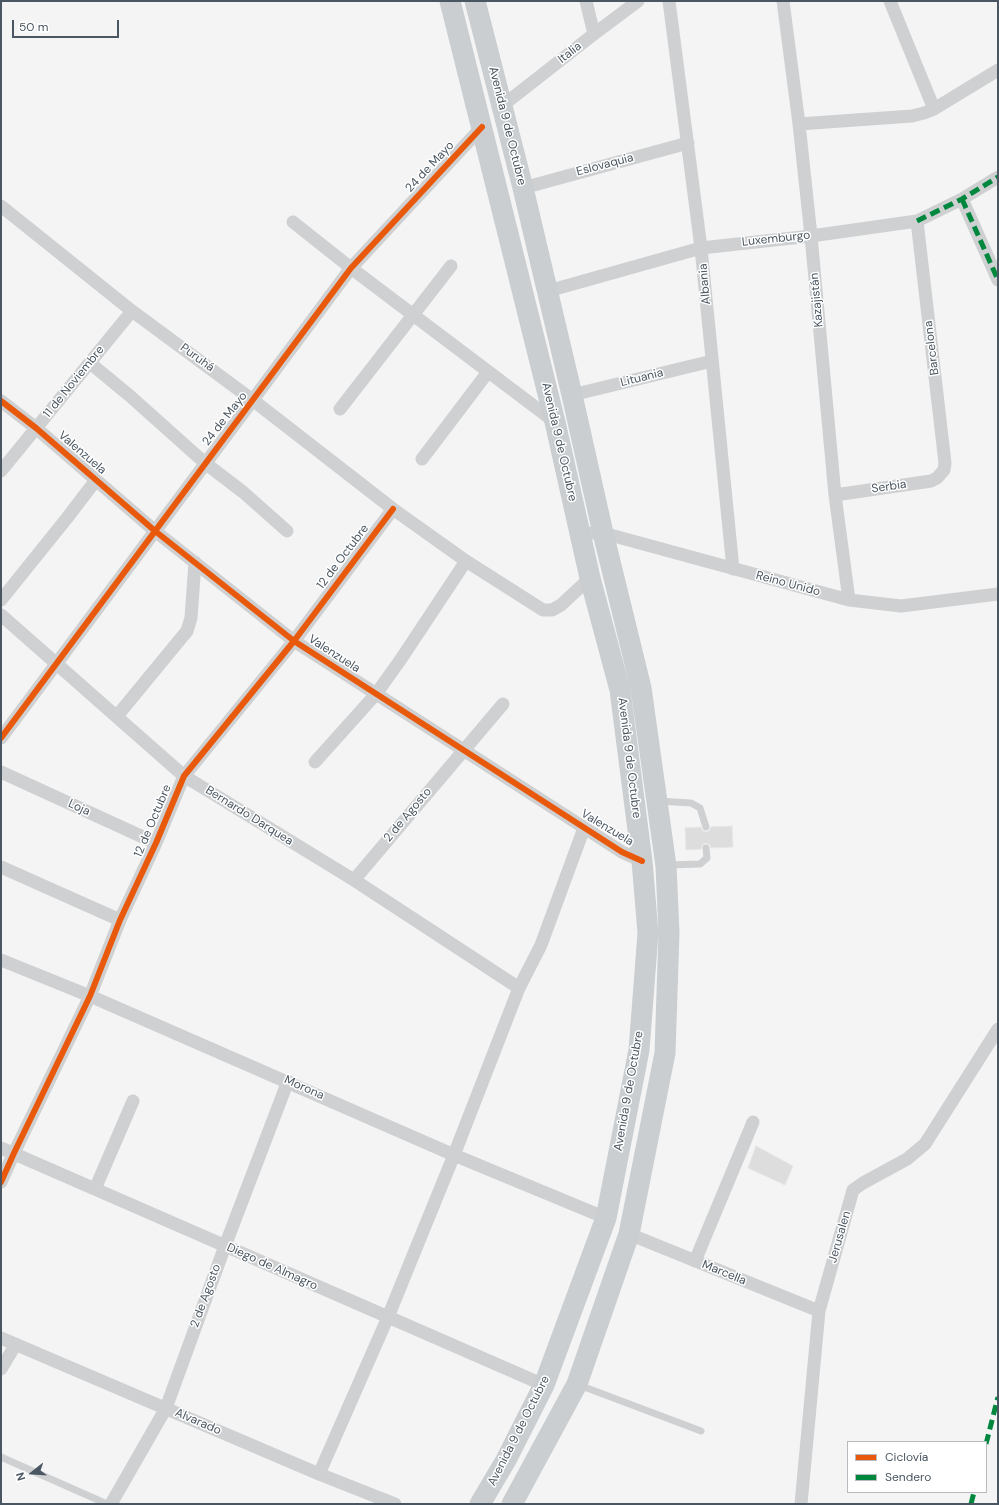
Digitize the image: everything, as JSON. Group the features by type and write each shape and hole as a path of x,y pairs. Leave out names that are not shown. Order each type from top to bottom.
{"main road":[{"name":"Avenida 9 de Octubre","path":"450,1 555,422 590,578 620,690 642,861 648,933 639,1050 606,1218 544,1385 506,1460 480,1504"},
{"name":"Avenida 9 de Octubre","path":"475,1 523,188 603,533 642,688 666,866 669,933 664,1053 629,1234 577,1384 512,1504"}],"street":[{"path":"586,1 594,34"},
{"name":"Italia","path":"502,106 638,1"},
{"name":"Albania","path":"669,1 701,248 733,569"},
{"name":"Kazajistán","path":"783,1 799,124 835,495 849,600"},
{"path":"890,1 934,109"},
{"path":"799,124 912,116 934,109 998,70"},
{"name":"24 de Mayo","path":"1,738 205,463 254,401 351,268 482,127"},
{"name":"Eslovaquia","path":"523,188 688,143"},
{"name":"Luxemburgo","path":"548,291 701,248 811,236 917,221 962,198 998,177"},
{"path":"962,198 998,280"},
{"name":"Puruhá","path":"2,208 132,311 254,401 393,509 466,561 543,610 552,610 561,605 590,578"},
{"name":"Barcelona","path":"917,221 945,463 942,475"},
{"path":"293,222 351,268 555,422"},
{"path":"340,409 451,266"},
{"name":"11 de Noviembre","path":"1,471 132,311"},
{"name":"Lituania","path":"572,395 712,361"},
{"path":"90,363 130,396 205,463 243,492 287,531"},
{"path":"422,459 488,372"},
{"name":"Valenzuela","path":"1,401 36,428 155,531 294,641 584,828 622,852 642,861"},
{"name":"Serbia","path":"835,495 931,481 942,475"},
{"path":"1,600 96,480"},
{"name":"12 de Octubre","path":"1,1182 90,996 120,920 156,844 184,776 294,641 393,509"},
{"name":"Reino Unido","path":"581,533 603,533 849,600 901,606 998,594"},
{"path":"315,762 376,694 466,561"},
{"path":"117,716 187,631 191,618 195,562"},
{"name":"Bernardo Darquea","path":"1,615 184,776 354,880 519,988"},
{"name":"2 de Agosto","path":"354,880 503,704"},
{"name":"Loja","path":"1,772 156,844"},
{"path":"319,1474 388,1317 454,1155 519,988 541,945 584,828"},
{"path":"1,867 120,920"},
{"name":"Morona","path":"1,960 90,996 288,1081 454,1155 606,1218"},
{"name":"Jerusalen","path":"801,1504 819,1311 853,1190 907,1159 925,1144 998,1029"},
{"name":"2 de Agosto","path":"111,1504 166,1408 224,1246 288,1081"},
{"path":"95,1189 133,1101"},
{"path":"694,1261 753,1122"},
{"name":"Diego de Almagro","path":"1,1148 544,1385"},
{"name":"Marcella","path":"629,1234 819,1311"},
{"name":"Alvarado","path":"1,1338 319,1474 396,1504"},
{"path":"1,1369 16,1344"}],"lane":[{"path":"658,801 690,803 695,805 700,808 706,827"},
{"path":"666,866 700,864 707,858 706,848"},
{"path":"577,1384 701,1431"},
{"path":"1,1457 107,1504"}],"building":[{"path":"732,826 733,847 711,848 710,845 706,843 703,844 701,849 686,850 685,828 701,827 703,831 707,832 711,827"},
{"path":"756,1146 793,1166 785,1185 748,1168"}],"marked path":[{"path":"917,221 962,199 998,177"},
{"path":"962,199 998,280"},
{"path":"987,1441 998,1397"},
{"path":"971,1504 974,1493"}],"cycle path":[{"path":"1,738 351,268 482,127"},
{"path":"1,401 36,428 155,531 294,641 622,852 642,861"},
{"path":"1,1182 90,996 120,920 156,843 184,776 294,641 393,509"}]}
